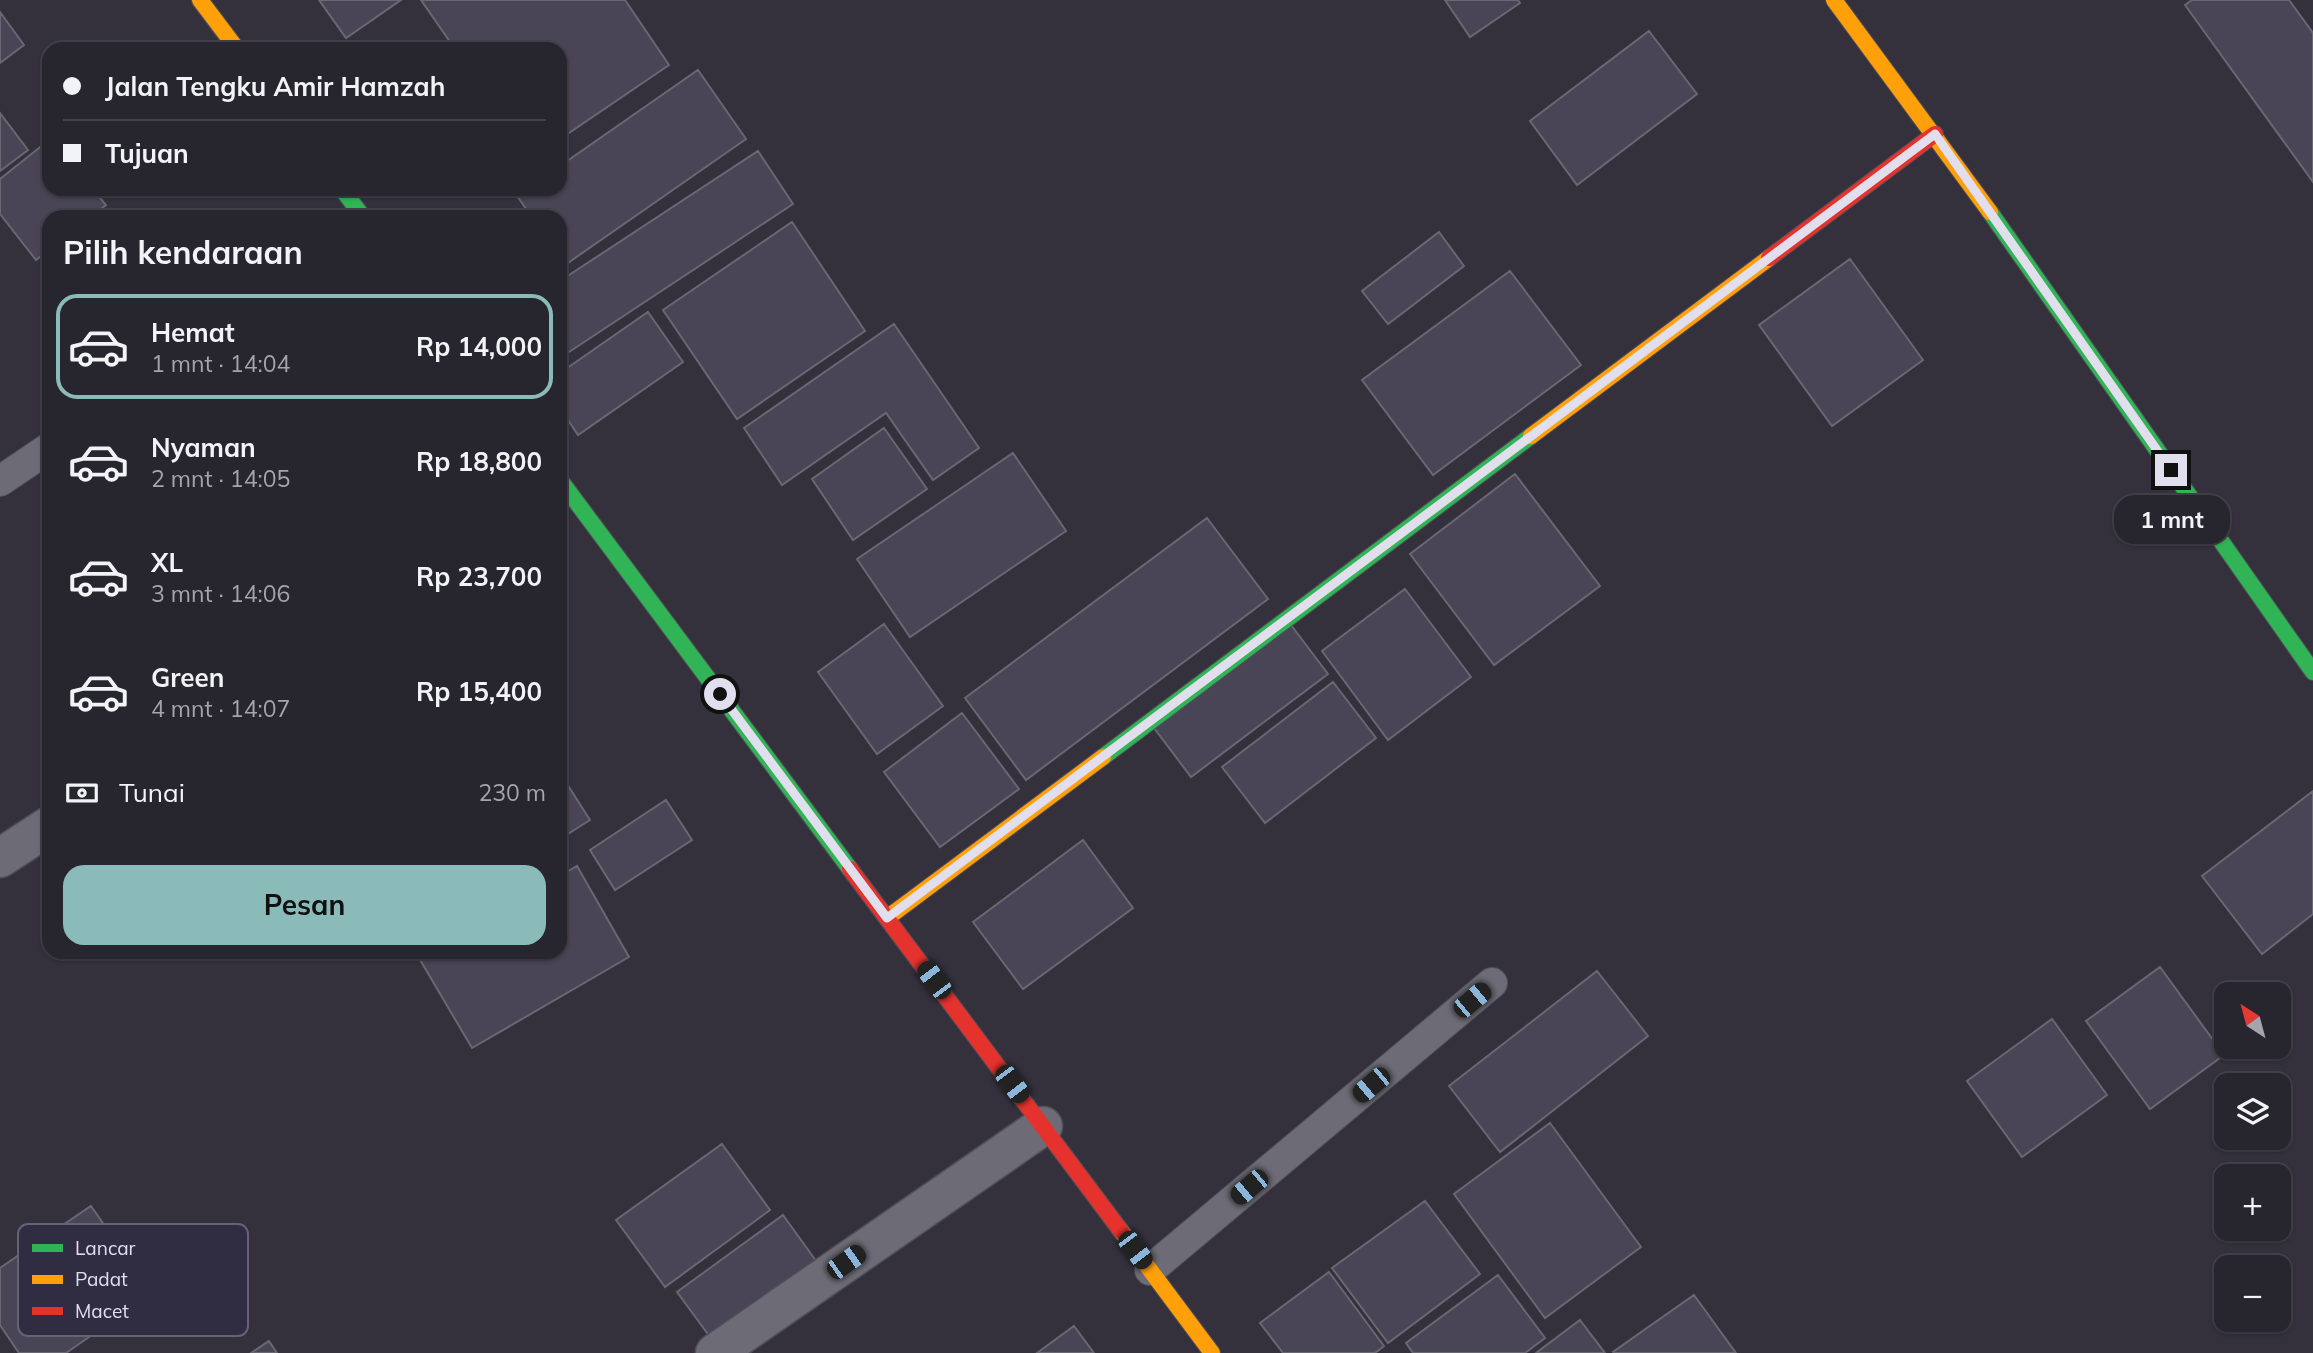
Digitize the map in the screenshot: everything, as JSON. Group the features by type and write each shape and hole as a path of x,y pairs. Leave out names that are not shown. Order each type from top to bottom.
{"main road":[{"path":"200,0 232,42"},
{"path":"1834,0 1935,134 2313,672"},
{"path":"887,918 1935,134"},
{"path":"567,495 1212,1353"}],"street":[{"path":"0,858 42,831"},
{"path":"715,1353 1043,1126"}],"lane":[{"path":"0,481 42,453"},
{"path":"1150,1270 1492,983"}],"building":[{"path":"319,0 401,0 346,38"},
{"path":"421,0 625,0 669,65 567,134 567,42 450,42"},
{"path":"1445,0 1518,0 1520,3 1470,37"},
{"path":"2192,0 2289,0 2313,33 2313,182 2185,5"},
{"path":"0,12 24,45 0,63"},
{"path":"1649,31 1697,94 1577,185 1530,121"},
{"path":"698,70 746,139 567,264 567,210 527,210 517,196 567,196 567,161"},
{"path":"0,113 28,150 0,171"},
{"path":"42,146 42,196 99,196 106,205 100,210 42,210 42,255 36,260 0,214 0,179"},
{"path":"758,151 793,204 567,353 567,276"},
{"path":"792,222 865,331 737,419 663,310"},
{"path":"1439,232 1464,266 1388,324 1362,291"},
{"path":"1850,259 1923,360 1832,426 1759,325"},
{"path":"1510,271 1581,365 1433,475 1362,380"},
{"path":"648,312 683,362 578,435 567,418 567,368"},
{"path":"894,324 979,448 933,480 886,413 782,485 744,428"},
{"path":"884,428 927,489 853,540 812,479"},
{"path":"1013,453 1066,531 910,637 857,559"},
{"path":"1515,474 1600,586 1494,665 1410,554"},
{"path":"1207,518 1268,599 1026,780 965,698"},
{"path":"1405,589 1471,677 1388,740 1322,651"},
{"path":"1288,621 1328,674 1191,777 1151,724"},
{"path":"884,624 943,706 877,754 818,672"},
{"path":"1333,682 1376,738 1265,823 1222,767"},
{"path":"962,713 1019,789 940,847 884,772"},
{"path":"567,784 590,820 567,835"},
{"path":"2313,791 2313,914 2262,954 2202,876"},
{"path":"666,800 692,840 615,890 590,850"},
{"path":"1083,840 1133,908 1023,989 973,922"},
{"path":"577,866 629,957 472,1048 420,959 567,959 567,872"},
{"path":"2160,967 2214,1041 2214,1059 2219,1059 2150,1109 2086,1021"},
{"path":"1597,971 1648,1036 1500,1152 1449,1086"},
{"path":"2052,1019 2107,1095 2022,1157 1967,1081"},
{"path":"1550,1123 1641,1247 1545,1318 1454,1194"},
{"path":"722,1144 770,1210 665,1287 616,1220"},
{"path":"1425,1201 1480,1274 1388,1343 1332,1268"},
{"path":"91,1206 104,1224 65,1224"},
{"path":"783,1215 819,1265 713,1341 677,1292"},
{"path":"18,1256 18,1336 90,1336 66,1353 19,1353 0,1325 0,1268"},
{"path":"1329,1272 1384,1346 1375,1353 1283,1353 1260,1323"},
{"path":"1498,1275 1545,1338 1525,1353 1413,1353 1406,1343"},
{"path":"1694,1295 1736,1353 1613,1352"},
{"path":"1580,1320 1605,1353 1536,1353"},
{"path":"1074,1326 1094,1353 1037,1353"},
{"path":"269,1341 277,1353 251,1353"}],"traffic: fast":[{"path":"347,196 358,210"},
{"path":"1990,212 2313,672"},
{"path":"1103,757 1531,436"},
{"path":"567,489 850,869"}],"traffic: slow":[{"path":"200,0 232,42"},
{"path":"1834,0 1990,212"},
{"path":"1531,436 1769,258"},
{"path":"887,918 1103,757"},
{"path":"1121,1231 1212,1353"}],"traffic: jam":[{"path":"1769,258 1935,134"},
{"path":"850,869 1121,1231"}],"route":[{"path":"720,694 887,918 1935,134 2171,470"}]}
